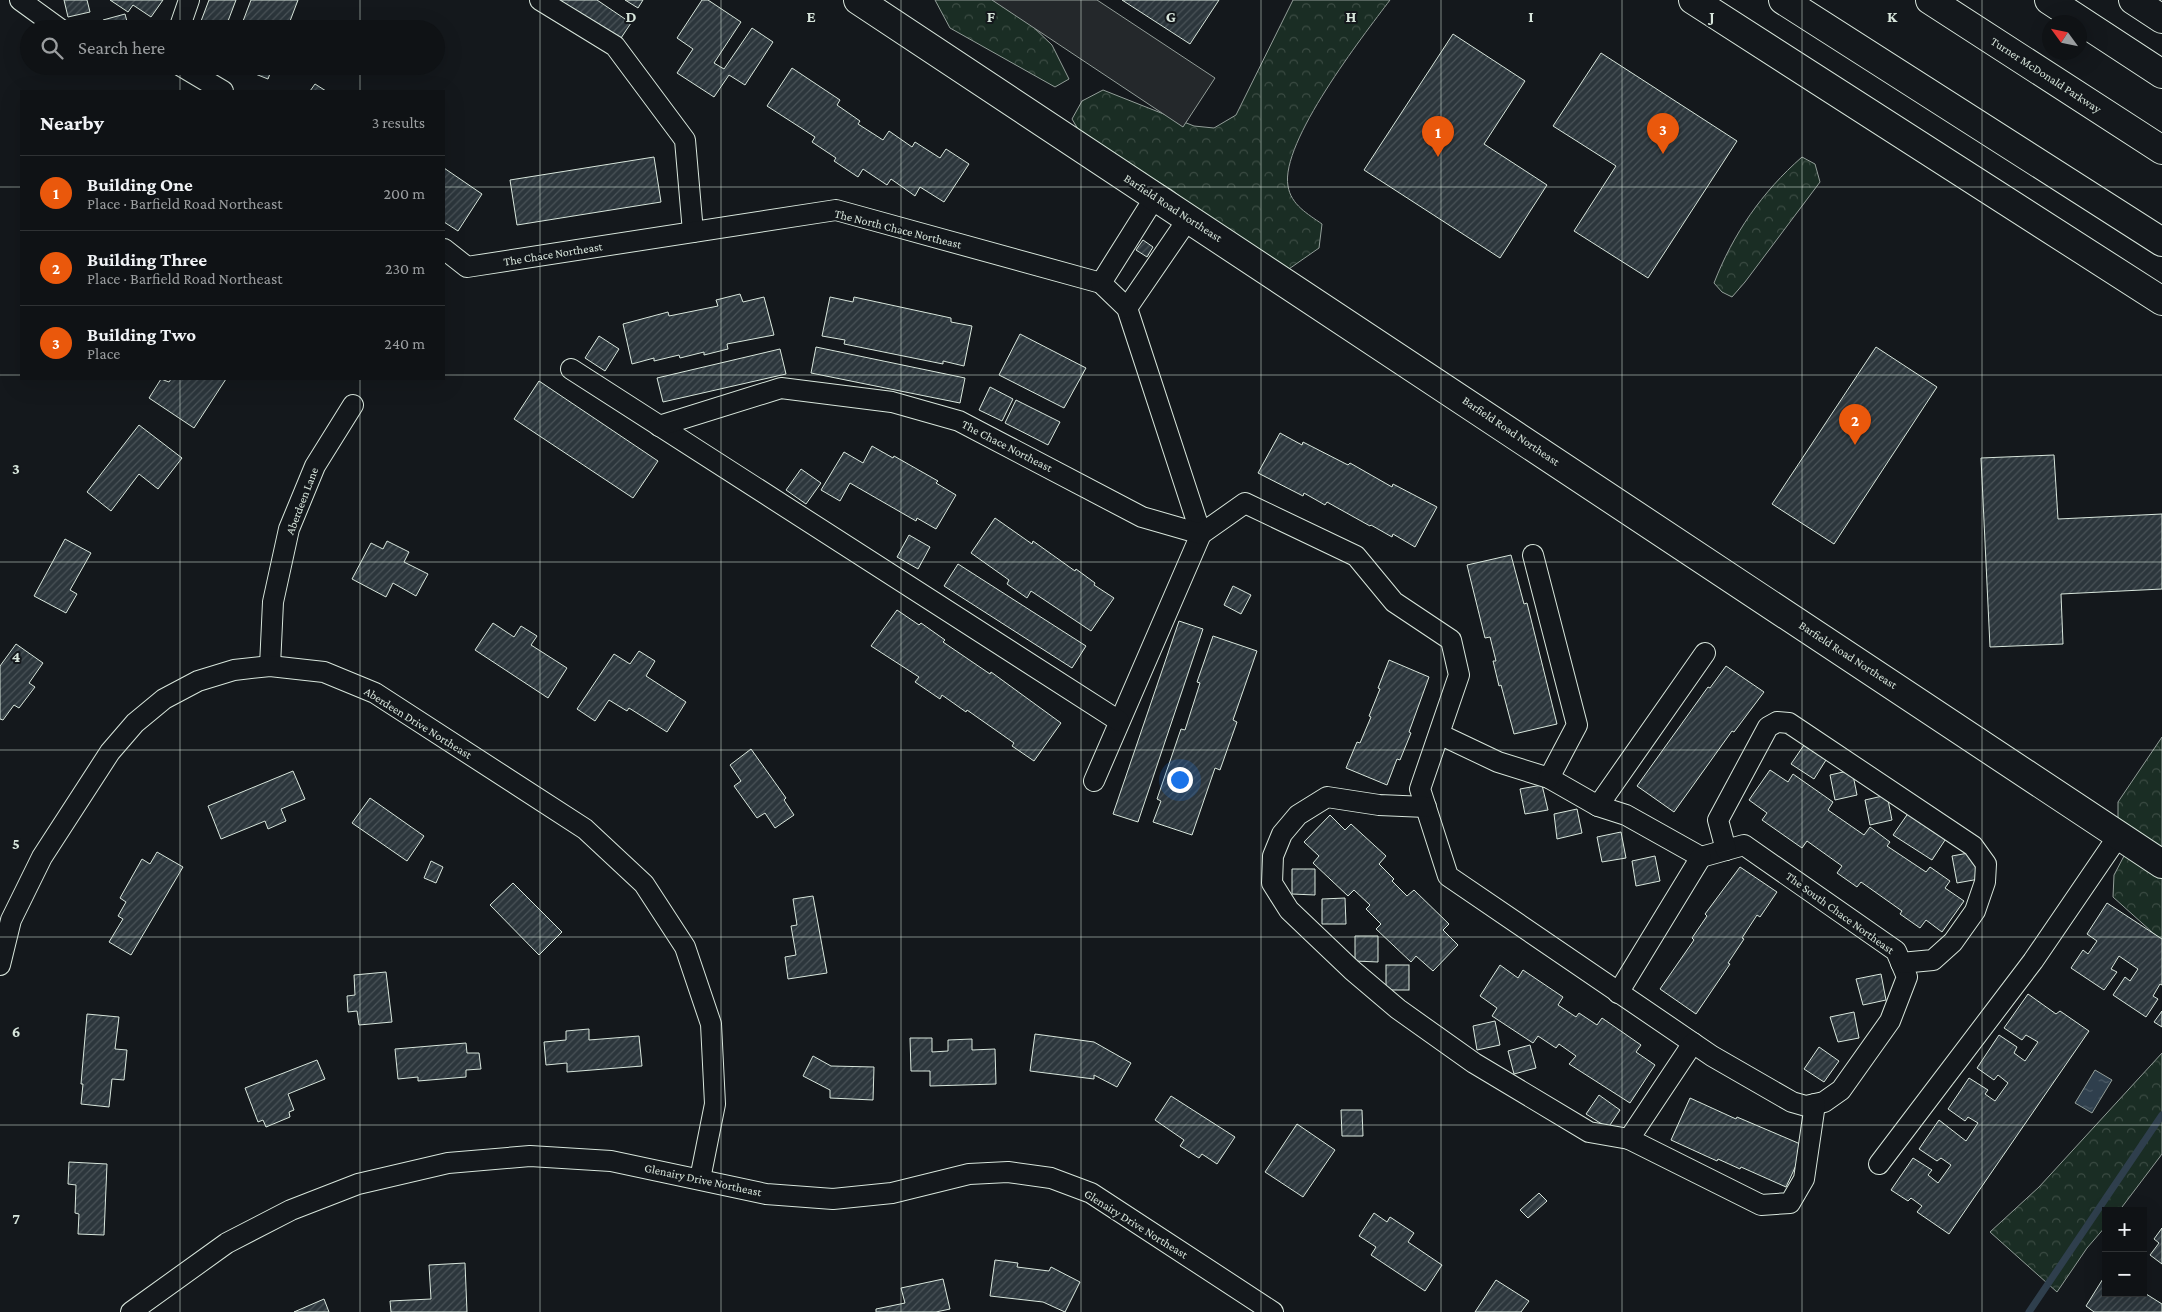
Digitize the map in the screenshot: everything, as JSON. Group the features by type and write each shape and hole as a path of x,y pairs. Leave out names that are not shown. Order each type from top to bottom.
{"main road":[{"name":"Barfield Road Northeast","path":"858,0 2162,864"},
{"path":"1693,0 2162,301"},
{"path":"1783,0 2162,242"},
{"name":"Turner McDonald Parkway","path":"1930,0 2162,150"},
{"path":"2049,0 2162,74"},
{"path":"2133,0 2162,19"}],"street":[{"path":"20,0 48,20"},
{"path":"182,20 189,0"},
{"path":"540,0 615,46 685,140 693,232"},
{"path":"196,75 221,90"},
{"path":"1155,196 1101,283 1127,308 1201,534"},
{"name":"The North Chace Northeast","path":"668,235 836,210 1101,283"},
{"path":"1127,308 1188,219"},
{"name":"The Chace Northeast","path":"445,251 466,267 668,235"},
{"path":"571,369 1119,721"},
{"name":"The Chace Northeast","path":"658,426 781,388 892,402 959,421 1142,517 1201,534"},
{"name":"Aberdeen Lane","path":"270,666 273,602 289,529 315,466 353,405"},
{"path":"1094,781 1201,534 1245,503 1356,556 1394,602 1451,640 1458,675 1420,789 1426,807 1448,876 1712,1056 1792,1102 1806,1106 1815,1104 1804,1179 1790,1204 1761,1205 1629,1139 1589,1132 1474,1063 1406,1015 1352,970 1289,910 1272,884 1273,856 1282,834 1298,815 1327,797 1379,805 1426,807"},
{"path":"1533,554 1577,724 1549,778"},
{"path":"1598,806 1705,653"},
{"name":"Aberdeen Drive Northeast","path":"0,965 11,920 42,857 110,752 135,723 164,699 198,681 234,670 270,666 324,672 375,693 585,829 644,884 685,947 710,1024 715,1104 700,1179"},
{"path":"1726,850 1718,820 1768,727 1777,722 1789,724 1973,846 1986,864 1985,882 1974,911 1953,942 1933,960 1901,963"},
{"path":"1439,734 1498,762 1549,778 1598,806 1626,815 1701,857 1618,992"},
{"path":"1879,1164 2033,961 2119,835"},
{"name":"The South Chace Northeast","path":"1701,857 1744,845 1896,951 1907,977 1890,1021 1841,1090 1824,1102 1815,1104"},
{"path":"1629,1139 1693,1043"},
{"name":"Glenairy Drive Northeast","path":"131,1312 227,1243 291,1210 367,1182 448,1163 530,1156 611,1161 766,1194 832,1199 892,1193 969,1174 1008,1172 1051,1178 1091,1193 1273,1312"}],"green space":[{"path":"935,0 1005,0 1052,45 1069,79 1055,87 950,28"},
{"path":"1293,0 1390,0 1326,90 1297,143 1289,167 1288,186 1290,193 1296,204 1322,224 1319,248 1286,271 1229,236 1172,190 1082,136 1072,119 1082,101 1103,90 1194,126 1214,128 1236,115"},
{"path":"1802,157 1815,164 1820,182 1732,297 1722,292 1714,283 1740,231 1762,199"},
{"path":"2162,737 2162,941 2113,897 2114,875 2124,856 2118,818 2118,802"},
{"path":"2162,1053 2162,1154 2122,1207 2102,1207 2102,1231 2087,1248 2057,1292 1990,1232 2039,1187"}],"shaded area":[{"path":"992,0 1097,0 1215,78 1183,127"}],"water":[{"path":"2095,1070 2112,1080 2092,1113 2075,1103"}],"building":[{"path":"64,0 87,0 90,12 68,17"},
{"path":"110,0 163,0 151,17 133,5 128,12"},
{"path":"209,0 236,0 228,20 201,20"},
{"path":"251,0 298,0 290,20 243,20"},
{"path":"552,0 597,0 631,23 617,44"},
{"path":"625,0 643,0 638,8"},
{"path":"702,0 708,0 741,22 714,63 724,69 752,28 773,42 745,85 729,75 714,97 677,73 693,49 677,38"},
{"path":"1122,0 1219,0 1190,44"},
{"path":"125,14 127,20 103,20"},
{"path":"1453,34 1525,81 1484,144 1547,185 1500,258 1364,170"},
{"path":"1601,53 1737,141 1648,278 1574,231 1616,166 1553,126"},
{"path":"792,68 840,100 837,105 860,121 858,124 883,140 889,131 912,147 915,142 940,158 946,149 969,164 944,202 920,187 915,196 891,179 887,185 863,169 858,177 834,161 836,158 812,142 815,137 767,106"},
{"path":"258,75 270,75 268,79"},
{"path":"315,84 324,90 311,90"},
{"path":"654,157 661,202 517,225 510,180"},
{"path":"445,169 482,194 458,231 445,223"},
{"path":"1143,240 1153,247 1147,257 1136,250"},
{"path":"740,294 743,302 764,297 774,335 727,344 728,349 704,355 704,352 680,358 679,355 654,361 654,358 632,364 623,324 668,312 669,316 718,306 716,300"},
{"path":"830,297 853,302 854,297 951,318 951,322 972,326 964,366 943,361 943,364 844,344 845,340 822,336"},
{"path":"1020,334 1086,368 1064,408 999,375"},
{"path":"599,336 619,349 605,371 585,358"},
{"path":"816,347 965,378 960,403 811,373"},
{"path":"1876,347 1937,387 1834,544 1772,504"},
{"path":"780,349 786,374 663,402 657,378"},
{"path":"160,380 169,382 170,380 225,380 194,428 149,398"},
{"path":"539,381 658,461 633,498 514,419"},
{"path":"990,387 1013,399 1002,421 979,410"},
{"path":"1016,400 1060,422 1048,445 1005,423"},
{"path":"139,425 182,458 158,489 139,474 111,511 87,492"},
{"path":"1280,433 1302,445 1303,442 1348,465 1350,463 1392,487 1393,484 1437,507 1415,547 1393,534 1392,537 1370,526 1327,502 1325,505 1304,493 1303,496 1258,473"},
{"path":"872,446 938,481 936,483 956,495 936,529 917,518 916,521 850,483 840,501 821,490 844,452 863,463"},
{"path":"2054,455 2058,519 2162,514 2162,589 2061,594 2063,644 1990,647 1981,458"},
{"path":"801,469 821,483 806,504 786,490"},
{"path":"995,518 1032,544 1033,541 1075,571 1076,569 1095,583 1094,585 1114,598 1091,631 1031,591 1027,598 1007,584 1009,580 971,553"},
{"path":"909,535 930,547 918,569 897,557"},
{"path":"65,539 91,553 70,590 77,594 66,613 34,596"},
{"path":"387,541 409,552 404,562 428,574 416,596 393,583 386,597 352,579 371,543 383,549"},
{"path":"1511,555 1524,604 1527,603 1557,724 1514,734 1501,685 1499,686 1493,661 1496,661 1490,637 1485,638 1467,565"},
{"path":"958,564 1086,646 1072,668 944,586"},
{"path":"1233,586 1251,595 1241,614 1224,605"},
{"path":"897,610 919,625 921,623 945,640 943,642 990,674 991,672 1061,723 1034,761 1012,746 1014,743 967,710 966,712 942,695 940,699 915,682 919,677 871,646"},
{"path":"1179,621 1203,629 1138,822 1113,814"},
{"path":"493,623 514,637 521,626 537,636 531,645 567,668 548,698 475,650"},
{"path":"1213,636 1257,651 1233,720 1237,722 1220,770 1215,768 1192,835 1153,822 1161,801 1157,799 1181,729 1185,730 1200,683 1197,682"},
{"path":"16,644 43,663 29,683 35,687 19,708 14,705 3,720 0,719 0,666"},
{"path":"639,651 655,661 646,676 686,702 667,732 629,708 627,711 609,700 595,721 577,709 614,654 630,664"},
{"path":"1389,660 1429,677 1409,732 1411,733 1400,760 1397,759 1387,785 1346,768 1357,742 1360,743 1371,717 1369,716"},
{"path":"1726,666 1764,692 1734,732 1732,731 1674,812 1637,786 1708,687 1710,688"},
{"path":"1804,745 1826,760 1814,779 1791,764"},
{"path":"751,749 786,798 784,800 794,815 775,828 765,813 757,818 734,786 741,781 730,765"},
{"path":"1770,770 1788,782 1793,774 1833,802 1828,810 1864,835 1870,827 1890,842 1887,846 1926,872 1930,867 1950,881 1945,888 1964,901 1942,932 1926,920 1920,928 1900,914 1902,911 1861,882 1857,887 1837,873 1842,866 1807,841 1802,848 1762,820 1767,813 1749,800"},
{"path":"1852,770 1857,795 1835,800 1830,775"},
{"path":"293,771 305,799 281,809 286,821 268,829 265,821 221,839 208,806"},
{"path":"1542,785 1548,810 1525,814 1520,789"},
{"path":"1887,795 1892,820 1870,825 1865,800"},
{"path":"370,798 424,836 407,861 352,823"},
{"path":"1577,809 1582,833 1557,839 1554,814"},
{"path":"1909,812 1947,837 1932,860 1893,835"},
{"path":"1330,815 1345,830 1351,824 1386,856 1379,864 1407,896 1414,890 1449,924 1443,930 1458,945 1433,971 1416,956 1411,962 1376,929 1381,924 1366,909 1370,905 1354,890 1348,896 1313,863 1319,856 1304,842"},
{"path":"1621,832 1626,858 1602,862 1597,837"},
{"path":"157,852 183,867 131,955 109,942 123,919 118,916 126,902 120,898 142,859 150,864"},
{"path":"1974,852 1979,879 1957,883 1952,856"},
{"path":"1655,856 1660,881 1636,886 1632,861"},
{"path":"431,861 443,867 436,883 424,878"},
{"path":"1740,867 1777,892 1760,917 1757,915 1728,963 1730,964 1696,1014 1660,989 1694,940 1692,938 1707,916 1705,914"},
{"path":"1292,869 1315,869 1315,895 1292,894"},
{"path":"513,883 562,932 539,955 490,905"},
{"path":"813,896 827,973 788,979 785,957 796,955 791,926 797,925 793,899"},
{"path":"1345,898 1346,924 1322,924 1322,899"},
{"path":"2107,903 2162,939 2162,985 2160,984 2153,996 2158,999 2146,1017 2113,995 2125,977 2130,981 2138,969 2119,956 2111,969 2117,972 2104,990 2071,968 2083,950 2088,954 2097,941 2087,934"},
{"path":"1355,936 1378,936 1378,962 1355,961"},
{"path":"1386,965 1409,965 1409,990 1386,990"},
{"path":"1500,965 1518,978 1523,970 1563,997 1558,1005 1576,1017 1579,1013 1597,1025 1602,1018 1641,1045 1636,1052 1655,1065 1630,1103 1569,1064 1576,1056 1559,1044 1556,1048 1538,1036 1533,1043 1492,1016 1497,1008 1480,996"},
{"path":"386,972 392,1022 359,1025 357,1011 348,1012 347,996 355,995 354,975"},
{"path":"1881,974 1886,1000 1863,1005 1856,979"},
{"path":"2028,994 2056,1014 2060,1011 2089,1031 1949,1234 1917,1212 1922,1206 1911,1198 1908,1201 1891,1190 1913,1158 1932,1170 1928,1175 1938,1183 1951,1165 1941,1158 1937,1161 1919,1149 1939,1120 1966,1141 1978,1123 1968,1117 1965,1121 1948,1109 1969,1078 1988,1090 1985,1094 1995,1101 2008,1083 1998,1075 1994,1080 1977,1068 1999,1035 2017,1047 2014,1053 2025,1061 2038,1042 2026,1035 2022,1040 2004,1028"},
{"path":"2162,1011 2162,1027 2154,1022"},
{"path":"1854,1012 1859,1038 1838,1042 1830,1017"},
{"path":"87,1014 119,1017 115,1049 127,1050 124,1080 112,1079 109,1107 81,1104"},
{"path":"1495,1021 1500,1045 1477,1050 1473,1026"},
{"path":"589,1029 589,1040 639,1036 642,1066 567,1072 567,1063 546,1065 544,1042 566,1040 566,1031"},
{"path":"1035,1034 1094,1042 1131,1063 1117,1087 1094,1075 1094,1079 1030,1071"},
{"path":"910,1038 932,1038 932,1052 948,1051 948,1040 972,1039 972,1050 995,1049 996,1084 930,1086 930,1071 911,1071"},
{"path":"466,1043 467,1053 479,1053 481,1069 466,1070 466,1077 418,1081 418,1077 398,1079 395,1049"},
{"path":"1530,1045 1536,1068 1514,1074 1508,1051"},
{"path":"1819,1047 1839,1061 1824,1082 1804,1069"},
{"path":"813,1056 831,1066 874,1067 873,1100 830,1098 830,1090 803,1076"},
{"path":"317,1060 325,1079 288,1094 294,1110 289,1112 290,1117 266,1127 263,1120 258,1122 245,1088"},
{"path":"1599,1095 1620,1110 1608,1128 1586,1114"},
{"path":"1171,1096 1235,1137 1217,1164 1202,1154 1199,1158 1180,1146 1184,1140 1155,1120"},
{"path":"1690,1098 1736,1119 1737,1117 1805,1146 1786,1187 1741,1167 1740,1169 1718,1159 1717,1161 1671,1140"},
{"path":"1341,1110 1362,1110 1363,1136 1342,1136"},
{"path":"1297,1124 1335,1150 1303,1197 1265,1172"},
{"path":"69,1162 107,1164 104,1235 78,1234 79,1214 75,1213 76,1185 68,1184"},
{"path":"1539,1193 1547,1201 1528,1218 1520,1210"},
{"path":"1374,1213 1387,1222 1390,1217 1414,1233 1408,1242 1442,1265 1425,1291 1371,1255 1376,1247 1359,1236"},
{"path":"2162,1228 2162,1264 2150,1255 2159,1243 2154,1239"},
{"path":"995,1260 1018,1263 1017,1267 1049,1271 1051,1267 1080,1282 1065,1312 1043,1302 990,1296"},
{"path":"465,1263 467,1312 391,1312 390,1301 431,1299 429,1265"},
{"path":"943,1279 950,1309 936,1312 876,1312 876,1309 905,1303 901,1288"},
{"path":"1496,1280 1529,1301 1521,1312 1475,1312"},
{"path":"2102,1280 2102,1297 2147,1297 2147,1295 2162,1304 2162,1312 2094,1312 2086,1306"},
{"path":"324,1299 329,1312 294,1312"}],"waterway":[{"path":"2029,1312 2162,1115"}],"place":[{"name":"Building Two","path":"1663,154"},
{"name":"Building One","path":"1438,157"},
{"name":"Building Three","path":"1855,445"}]}
